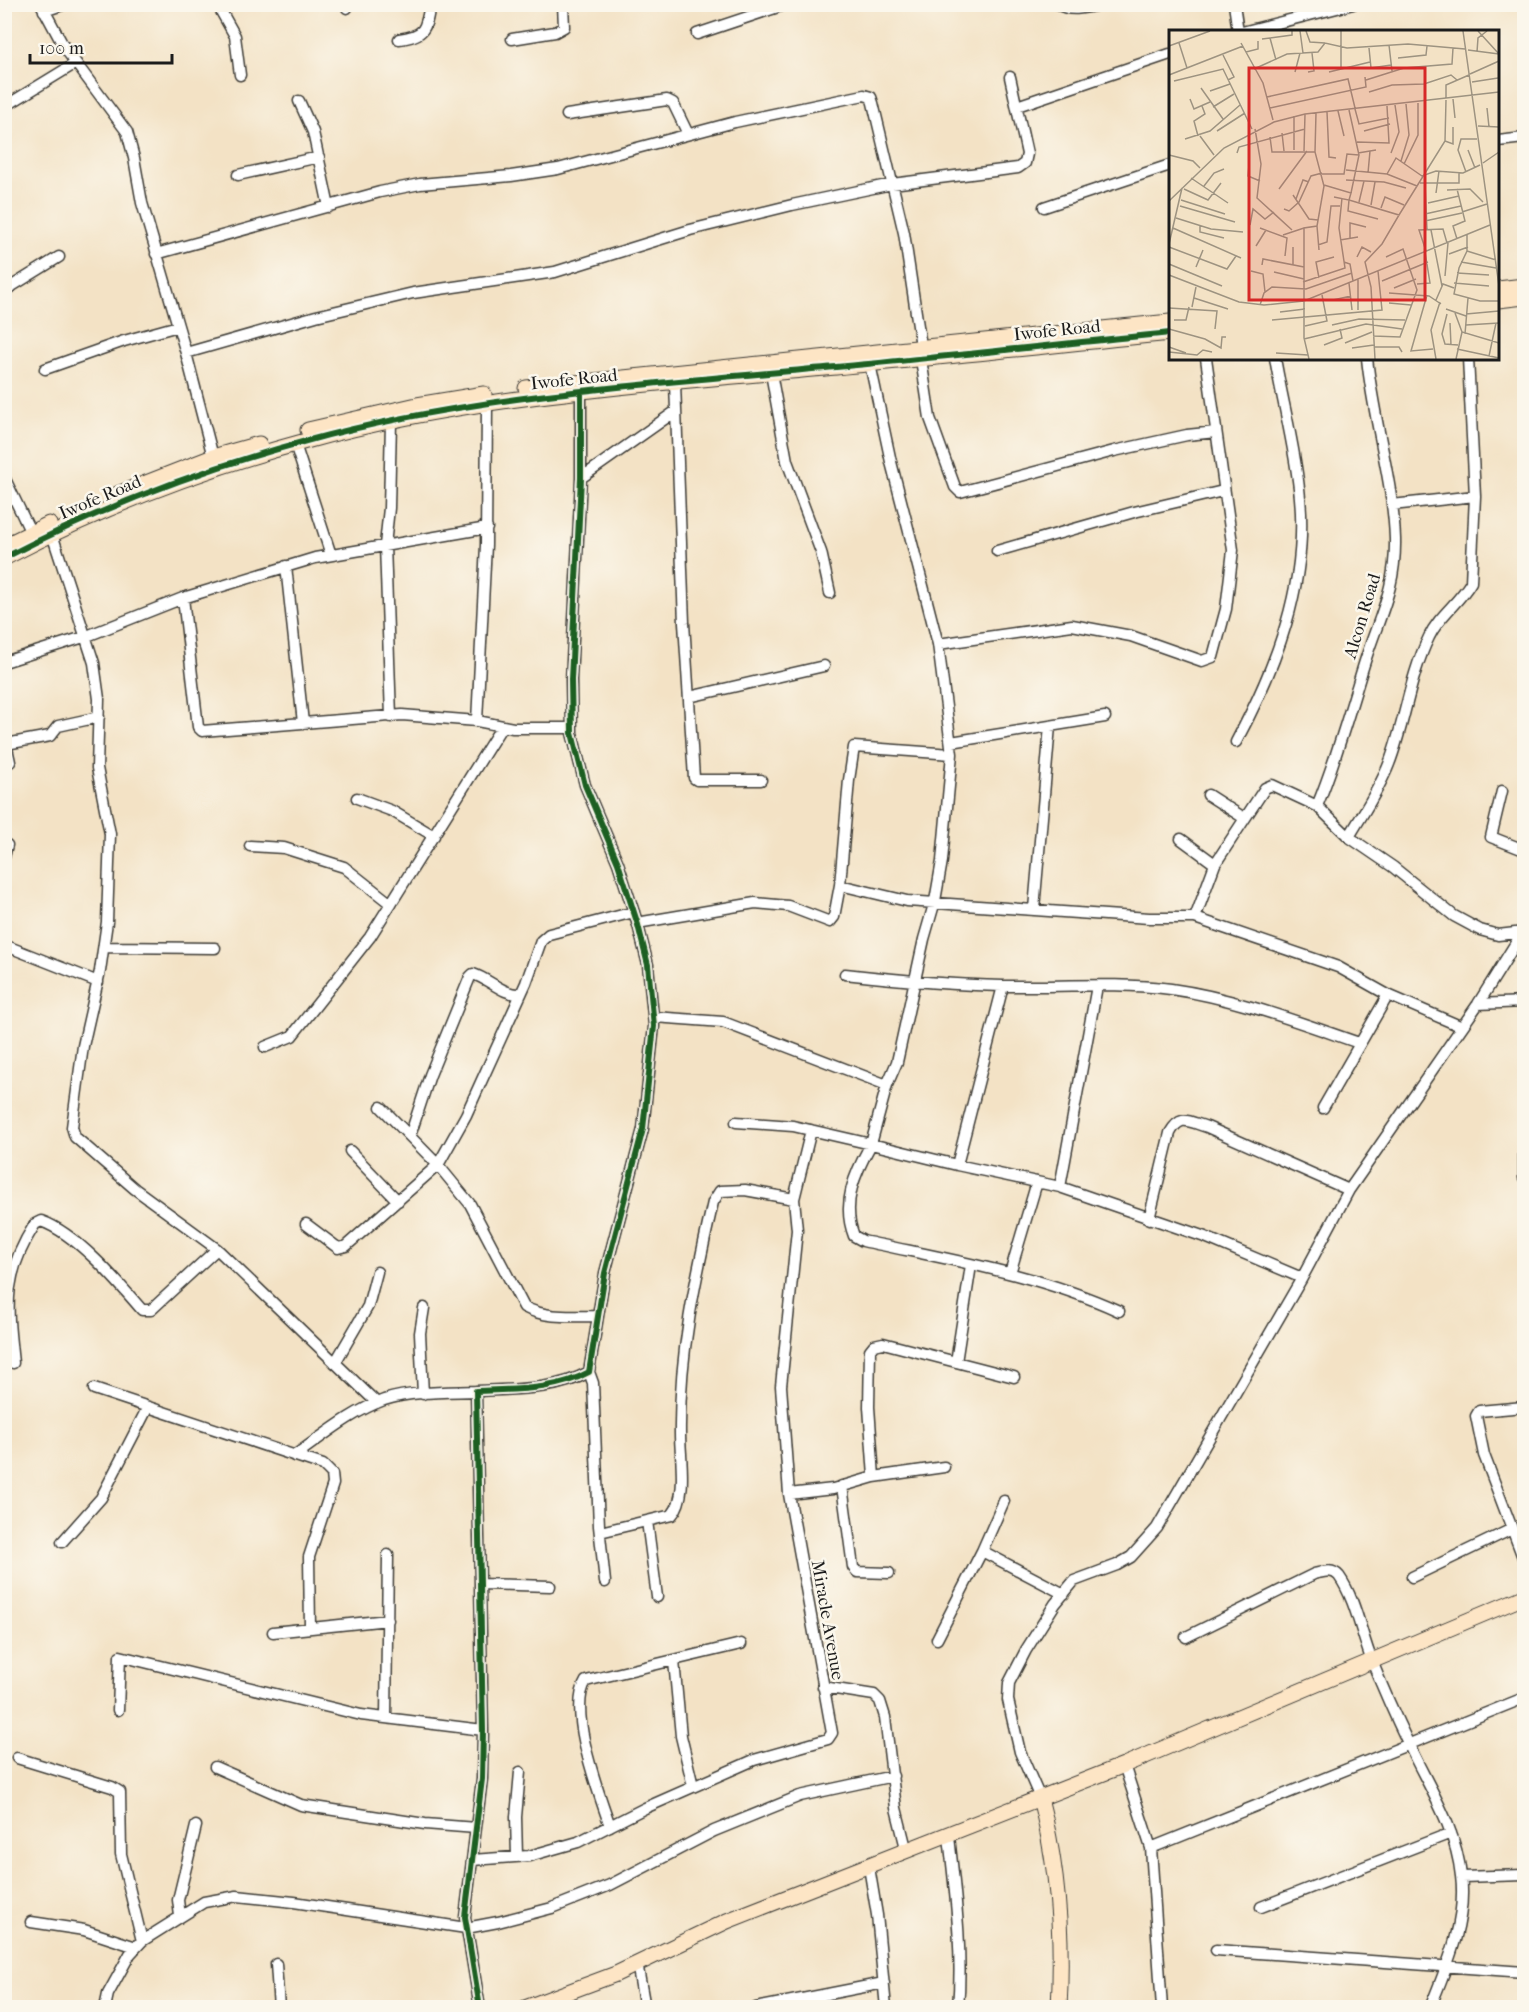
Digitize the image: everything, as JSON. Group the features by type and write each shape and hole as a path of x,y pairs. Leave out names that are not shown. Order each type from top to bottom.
{"street":[{"path":"65,4 43,8 76,63 127,132 156,254 186,353 213,457"},
{"path":"217,4 235,36 240,75"},
{"path":"399,39 416,37 423,32 430,4"},
{"path":"512,39 555,32 564,27 563,4"},
{"path":"697,34 787,4"},
{"path":"1058,4 1065,9 1103,4"},
{"path":"1234,4 1240,30"},
{"path":"1248,30 1353,4"},
{"path":"1017,106 1169,54"},
{"path":"4,107 76,63"},
{"path":"186,353 316,316 413,293 555,272 690,230 892,183 1018,168 1025,164 1027,154 1010,77"},
{"path":"156,254 380,192 420,184 511,176 558,169 688,134 864,95 871,97 873,103 912,275 930,418 955,487 960,492 1114,451 1187,435 1216,432"},
{"path":"567,115 667,100 673,103 688,134"},
{"path":"299,101 313,132 329,207"},
{"path":"1499,141 1524,138"},
{"path":"238,176 319,157"},
{"path":"1044,207 1169,165"},
{"path":"4,291 59,257"},
{"path":"1499,289 1524,286"},
{"path":"1499,300 1524,297"},
{"name":"Iwofe Road","path":"4,558 52,534 140,496 295,444 391,422 418,411 582,392 870,364 921,353 1169,322"},
{"path":"45,369 124,341 178,326"},
{"name":"Iwofe Road","path":"4,546 136,486 213,457 304,431 588,381 1169,333"},
{"path":"938,644 1072,625 1106,630 1202,661 1210,660 1220,637 1233,550 1230,514 1223,491 1206,360"},
{"path":"1236,742 1262,690 1279,646 1301,560 1302,532 1297,472 1275,360"},
{"name":"Alcon Road","path":"1317,806 1330,774 1367,656 1390,594 1395,539 1392,506 1379,442 1367,360"},
{"path":"1349,837 1389,763 1408,695 1429,636 1438,621 1465,592 1471,582 1475,496 1468,360"},
{"path":"870,364 888,450 938,644 951,748 942,861 935,901 897,1062 887,1085 871,1144 861,1163 849,1200 848,1212 854,1236 863,1241 1036,1278 1119,1311"},
{"path":"771,373 787,460 822,552 830,593"},
{"path":"675,383 694,778 697,780 761,780"},
{"path":"582,392 572,728 585,785 618,863 636,917 648,965 654,1017 651,1072 643,1129 605,1273 589,1372 593,1383 600,1532 605,1582"},
{"path":"477,721 487,528 487,404"},
{"path":"581,478 676,411"},
{"path":"390,717 385,545 389,508 391,422"},
{"path":"295,444 331,555"},
{"path":"4,477 31,533"},
{"path":"997,551 1134,512 1223,491"},
{"path":"1392,506 1475,496"},
{"path":"4,662 87,636 183,598 286,566 331,555 487,528"},
{"path":"52,534 94,663 99,717 97,768 110,834 108,911 104,947 78,1079 72,1127 75,1137 135,1189 217,1249 377,1403"},
{"path":"286,566 303,723"},
{"path":"183,598 192,687 198,727 202,731 390,717 477,721 502,726 572,728"},
{"path":"689,697 824,666"},
{"path":"10,762 5,742 50,736 58,726 99,717"},
{"path":"306,1224 342,1248 438,1165 466,1115 541,941 549,934 636,917 755,903 773,903 830,922 834,917 840,885 854,747 951,748 1050,726 1105,717"},
{"path":"265,1047 292,1036 362,946 391,904 502,726"},
{"path":"1034,909 1050,726"},
{"path":"1195,918 1215,864 1244,818 1266,788 1272,785 1317,806 1349,837 1393,867 1431,900 1466,923 1498,935 1524,932"},
{"path":"1502,791 1491,837 1524,850"},
{"path":"1208,795 1244,818"},
{"path":"357,798 392,811 434,836"},
{"path":"1181,839 1215,864"},
{"path":"4,857 7,845"},
{"path":"250,846 284,848 344,867 391,904"},
{"path":"840,885 907,901 935,901 1149,918 1195,918 1338,967 1388,995 1460,1026"},
{"path":"1059,2007 1058,1904 1050,1836 1040,1798 1020,1752 1008,1700 1010,1683 1026,1650 1074,1581 1117,1565 1131,1557 1157,1528 1302,1278 1349,1190 1460,1026 1478,1004 1524,932"},
{"path":"4,945 98,982"},
{"path":"104,947 215,948"},
{"path":"845,974 915,982 1003,986 1132,985 1203,994 1359,1043"},
{"path":"410,1136 430,1075 470,977 473,975 481,977 513,994 520,994"},
{"path":"957,1166 1003,986"},
{"path":"1060,1187 1096,986"},
{"path":"1323,1108 1388,995"},
{"path":"1478,1004 1524,1002"},
{"path":"654,1017 723,1022 887,1085"},
{"path":"381,1107 438,1165 470,1204 524,1307 536,1313 553,1316 597,1316"},
{"path":"1524,1116 1524,1178"},
{"path":"1149,1219 1170,1133 1175,1123 1183,1120 1207,1127 1349,1190"},
{"path":"736,1122 811,1130 957,1166 1060,1187 1205,1237 1302,1278"},
{"name":"Miracle Avenue","path":"472,1860 517,1857 578,1842 693,1786 754,1760 828,1739 832,1728 789,1494 781,1386 797,1230 794,1199 811,1130"},
{"path":"350,1151 398,1201"},
{"path":"1010,1273 1037,1182"},
{"path":"600,1532 672,1515 677,1509 681,1488 680,1395 683,1350 695,1280 713,1202 720,1191 745,1190 794,1199"},
{"path":"14,1364 7,1280 35,1224 41,1221 52,1225 101,1264 142,1310 151,1310 217,1249"},
{"path":"956,1362 971,1265"},
{"path":"335,1363 368,1306 377,1272"},
{"path":"423,1394 420,1333 424,1308"},
{"path":"874,1478 869,1407 872,1346 883,1343 1014,1377"},
{"path":"294,1456 341,1422 377,1403 423,1394 572,1382 589,1372"},
{"path":"94,1389 323,1466 332,1474 333,1484 309,1557 310,1628"},
{"path":"476,1391 483,1730 482,1779 466,1928 480,2007"},
{"path":"62,1542 101,1498 148,1407"},
{"path":"1524,1407 1479,1411 1476,1416 1484,1455 1524,1560"},
{"path":"789,1494 944,1467"},
{"path":"842,1486 853,1567 857,1572 889,1573"},
{"path":"938,1639 1004,1501"},
{"path":"647,1521 657,1597"},
{"path":"1412,1577 1512,1529"},
{"path":"982,1551 1064,1594"},
{"path":"386,1718 388,1555"},
{"path":"1186,1637 1314,1574 1329,1570 1337,1574 1346,1590 1371,1660 1409,1745 1440,1805 1451,1833 1462,1877 1460,1924 1430,2007"},
{"path":"480,1584 550,1586"},
{"path":"525,2007 573,1992 727,1921 1124,1766 1524,1597"},
{"path":"273,1632 388,1620"},
{"path":"610,1826 586,1752 580,1705 581,1689 586,1681 741,1644"},
{"path":"118,1710 120,1656 272,1694 386,1718 483,1730"},
{"path":"674,1661 681,1736 693,1786"},
{"path":"823,1688 873,1695 880,1701 885,1717 896,1808 907,1852"},
{"path":"1151,1848 1524,1698"},
{"path":"17,1758 112,1787 120,1792 121,1854 139,1944"},
{"path":"1124,1766 1151,1848 1162,2007"},
{"path":"215,1767 301,1805 425,1824 476,1828"},
{"path":"517,1857 516,1817 520,1772"},
{"path":"105,2007 108,1994 139,1944 204,1902 237,1896 294,1902 466,1928 552,1908 610,1886 714,1831 800,1796 893,1776"},
{"path":"180,1916 178,1900 196,1826"},
{"path":"1261,1907 1451,1833"},
{"path":"949,1836 956,1899 960,1986 958,2007"},
{"path":"869,1867 878,1915 886,2007"},
{"path":"1462,1877 1524,1875"},
{"path":"31,1922 84,1930 139,1944"},
{"path":"1216,1950 1524,1972"},
{"path":"637,1963 645,2007"},
{"path":"276,1964 279,2007"},
{"path":"756,2007 884,1983"}],"cycle path":[{"path":"4,558 114,506 228,464 306,441 436,412 569,392 1169,333"},
{"path":"480,2008 465,1917 482,1779 476,1391 548,1386 589,1372 605,1273 643,1129 654,1026 648,965 638,925 618,863 585,785 572,733 571,680 581,478 581,392"}]}
